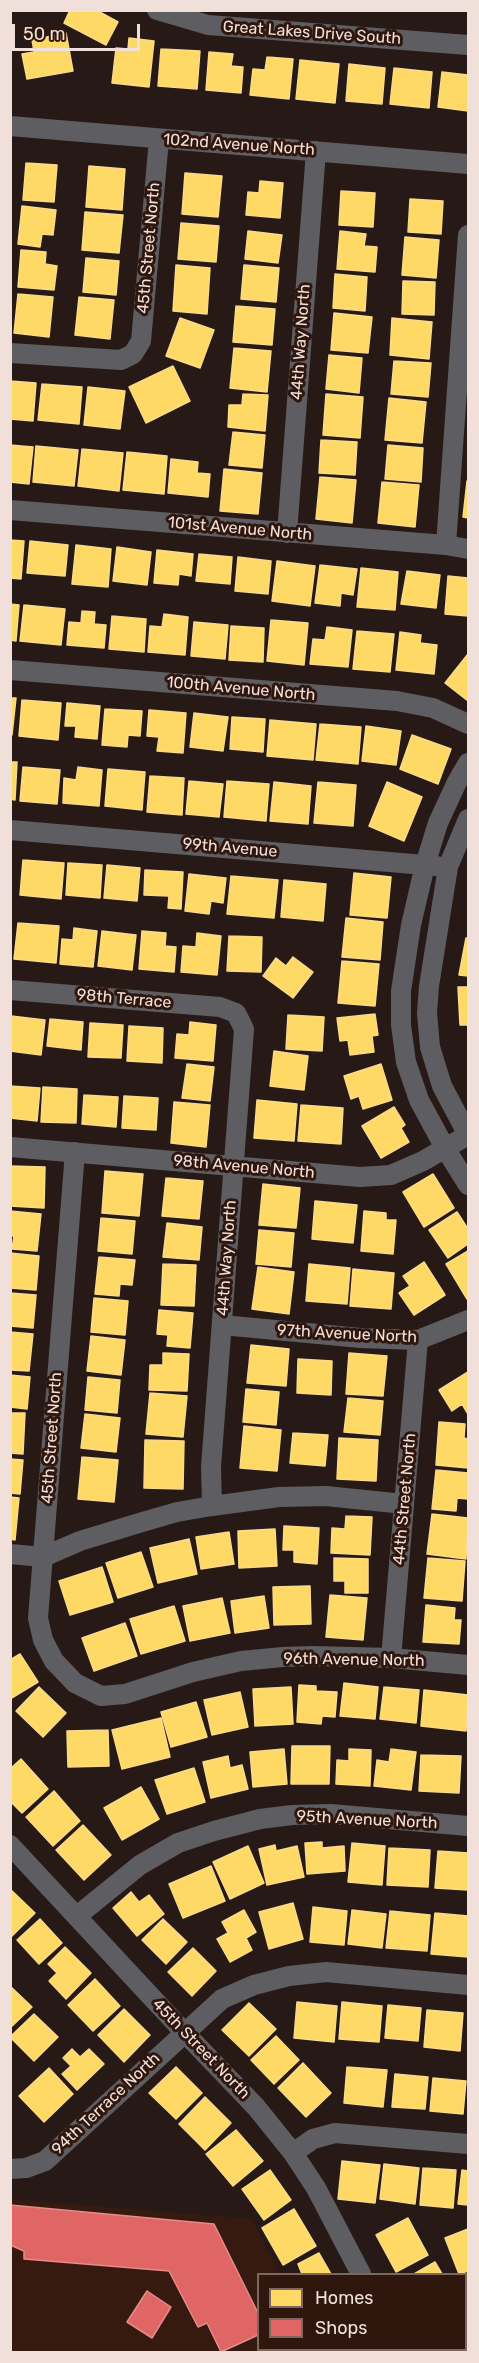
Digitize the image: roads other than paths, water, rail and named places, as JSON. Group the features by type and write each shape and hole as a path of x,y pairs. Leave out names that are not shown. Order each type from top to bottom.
{"street":[{"name":"Great Lakes Drive South","path":"157,10 208,25 468,45"},
{"name":"102nd Avenue North","path":"10,126 468,164"},
{"name":"45th Street North","path":"10,353 121,360 133,354 141,341 159,139"},
{"name":"44th Way North","path":"287,533 316,151"},
{"path":"446,545 468,235"},
{"name":"101st Avenue North","path":"10,510 446,545 468,549"},
{"name":"100th Avenue North","path":"10,670 397,701 433,708 468,724"},
{"path":"468,763 438,823 425,865 411,925 401,991 401,1025 406,1062 416,1090 445,1148 468,1185"},
{"path":"468,819 448,867 429,986 427,1013 430,1047 442,1086 468,1135"},
{"name":"99th Avenue","path":"10,830 448,867"},
{"name":"98th Terrace","path":"10,990 220,1007 236,1013"},
{"name":"44th Way North","path":"213,1506 211,1467 244,1029 236,1013"},
{"name":"98th Avenue North","path":"10,1147 360,1177 391,1175 423,1161 468,1135"},
{"name":"45th Street North","path":"75,1152 38,1618 43,1640 54,1661 75,1683 101,1696"},
{"name":"97th Avenue North","path":"222,1325 361,1338 418,1340 468,1320"},
{"name":"44th Street North","path":"391,1658 418,1340"},
{"path":"10,1554 43,1557 80,1541 139,1523 213,1506 279,1497 326,1496 404,1504"},
{"name":"96th Avenue North","path":"101,1696 125,1694 193,1672 241,1661 312,1656 391,1658 468,1665"},
{"name":"95th Avenue North","path":"77,1916 140,1864 178,1844 214,1831 260,1819 331,1814 468,1826"},
{"name":"45th Street North","path":"10,1845 256,2107 293,2153 316,2188 360,2273"},
{"name":"94th Terrace North","path":"10,2169 26,2168 45,2161 222,1999 254,1985 289,1976 326,1972 468,1984"},
{"path":"293,2153 313,2139 335,2133 468,2144"}]}
